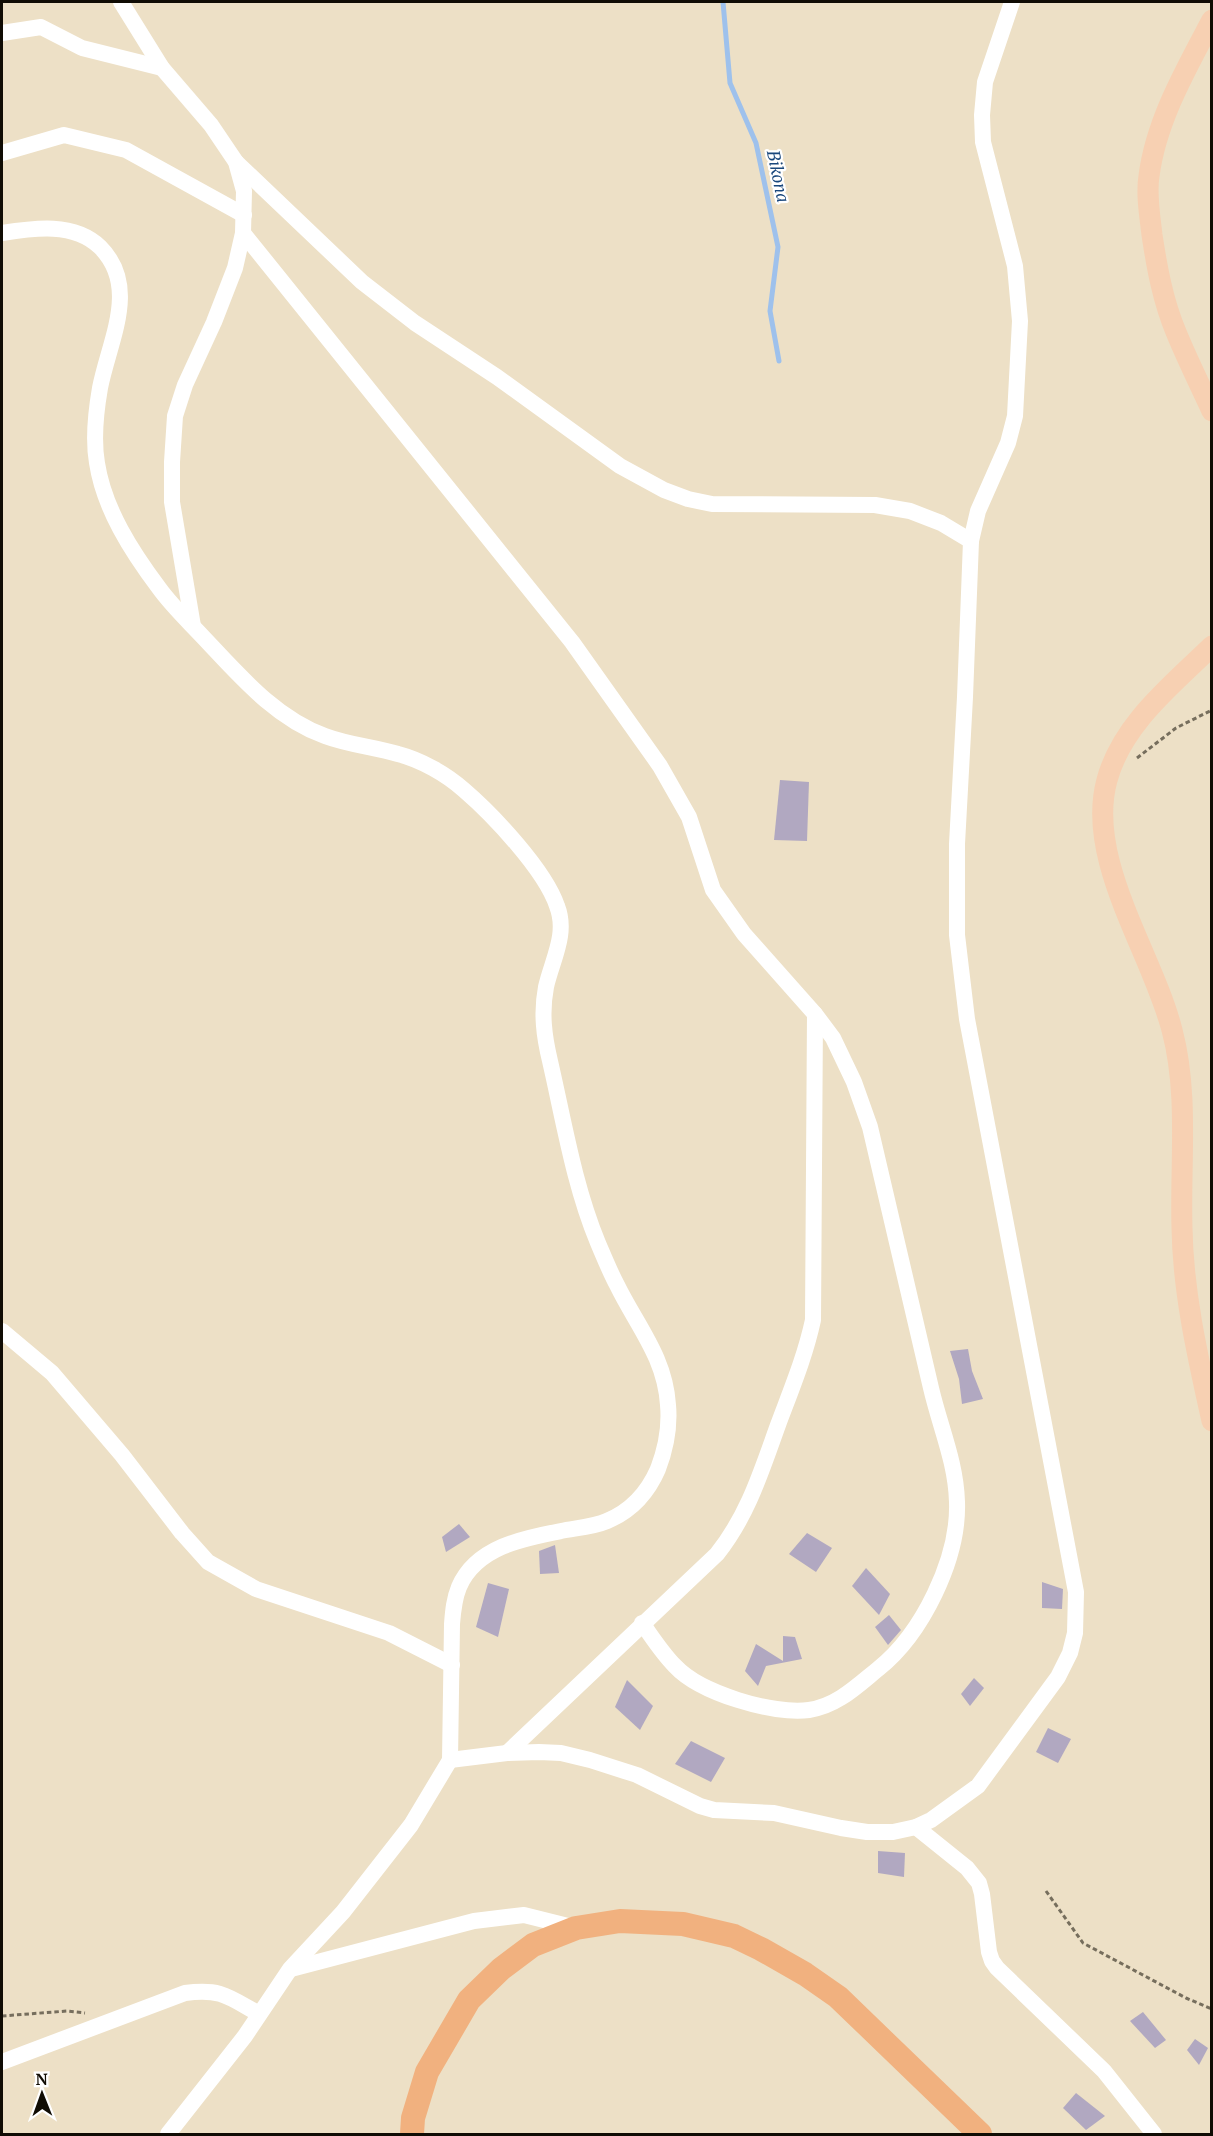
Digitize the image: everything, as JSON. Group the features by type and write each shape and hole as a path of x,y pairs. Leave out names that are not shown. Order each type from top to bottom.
{"highway":[{"path":"412,2134 413,2118 428,2072 469,2000 501,1969 533,1945 576,1928 620,1921 683,1924 734,1936 805,1974 838,1997 980,2134"}],"main road":[{"path":"1212,20 1190,61 1157,137 1148,178 1150,219 1159,276 1175,331 1212,411"},
{"path":"1212,646 1144,713 1127,734 1106,780 1102,807 1104,844 1110,868 1172,1029 1178,1058 1182,1104 1182,1230 1187,1292 1212,1421"}],"street":[{"path":"121,2 162,68 211,125 236,162 362,282 406,316 497,377 620,466 664,490 688,499 712,504 875,505 910,511 941,523 971,541"},
{"path":"450,1760 507,1753 561,1753 636,1775 700,1806 714,1810 774,1814 867,1832 893,1832 916,1827 931,1820 967,1796 987,1776 1058,1677 1070,1653 1077,1613 1076,1592 968,1019 957,935 957,844 971,541 978,511 1008,443 1015,416 1020,321 1015,266 982,142 981,115 985,82 1012,2"},
{"path":"2,33 41,27 82,48 162,68"},
{"path":"2,153 64,135 126,150 244,215"},
{"path":"193,626 172,502 175,416 185,384 214,322 235,268 243,233 244,215 243,191 236,162"},
{"path":"2,233 33,228 69,231 95,243 115,264 120,285 120,301 99,390 95,442 97,465 109,504 139,561 168,600 231,667 266,699 300,725 343,742 403,755 459,785 492,815 552,893 560,912 560,944 545,991 542,1020 547,1049 581,1192 597,1240 616,1285 655,1352 662,1369 668,1407 668,1433 664,1455 653,1480 641,1498 628,1509 599,1524 520,1539 502,1545 473,1567 463,1579 454,1603 450,1760 411,1825 343,1912 290,1969 260,2014 168,2134"},
{"path":"243,233 572,642 660,766 689,817 713,890 744,934 815,1014 833,1038 854,1082 870,1127 938,1415 954,1463 957,1513 955,1532 944,1572 920,1622 892,1658 842,1698 818,1709 798,1712 775,1710 734,1699 691,1680 675,1667 642,1623"},
{"path":"507,1753 717,1554 733,1534 749,1505 806,1350 813,1320 815,1014"},
{"path":"2,1330 52,1373 208,1562 250,1586 389,1633 452,1665"},
{"path":"916,1827 967,1868 979,1882 989,1953 997,1968 1104,2071 1154,2134"},
{"path":"290,1969 474,1921 524,1916 576,1928"},
{"path":"2,2062 185,1993 205,1990 220,1993 260,2014"}],"path":[{"path":"1133,761 1176,728 1212,710"},
{"path":"1046,1891 1083,1942 1186,1998 1212,2009"},
{"path":"2,2016 67,2011 89,2013"}],"building":[{"path":"780,780 809,782 807,841 774,840"},
{"path":"968,1349 972,1371 983,1399 962,1404 959,1379 950,1351"},
{"path":"459,1524 470,1537 446,1552 442,1537"},
{"path":"807,1533 832,1548 816,1572 789,1554"},
{"path":"555,1545 559,1573 540,1574 539,1551"},
{"path":"866,1568 890,1594 879,1615 852,1586"},
{"path":"1042,1582 1063,1589 1062,1609 1042,1608"},
{"path":"488,1583 509,1589 498,1637 476,1627"},
{"path":"889,1615 901,1630 888,1645 875,1627"},
{"path":"783,1636 795,1637 802,1659 766,1666 758,1686 745,1671 756,1644 783,1661"},
{"path":"974,1678 984,1688 970,1706 961,1694"},
{"path":"627,1680 653,1706 640,1730 615,1707"},
{"path":"1048,1728 1071,1739 1058,1763 1036,1752"},
{"path":"691,1741 725,1758 711,1782 675,1764"},
{"path":"878,1851 905,1853 904,1877 878,1873"},
{"path":"1143,2012 1166,2040 1155,2048 1130,2021"},
{"path":"1195,2039 1208,2048 1199,2065 1187,2050"},
{"path":"1076,2093 1105,2116 1086,2130 1063,2108"}],"waterway":[{"name":"Bikona","path":"723,2 730,83 756,143 778,247 770,311 779,361"}]}
